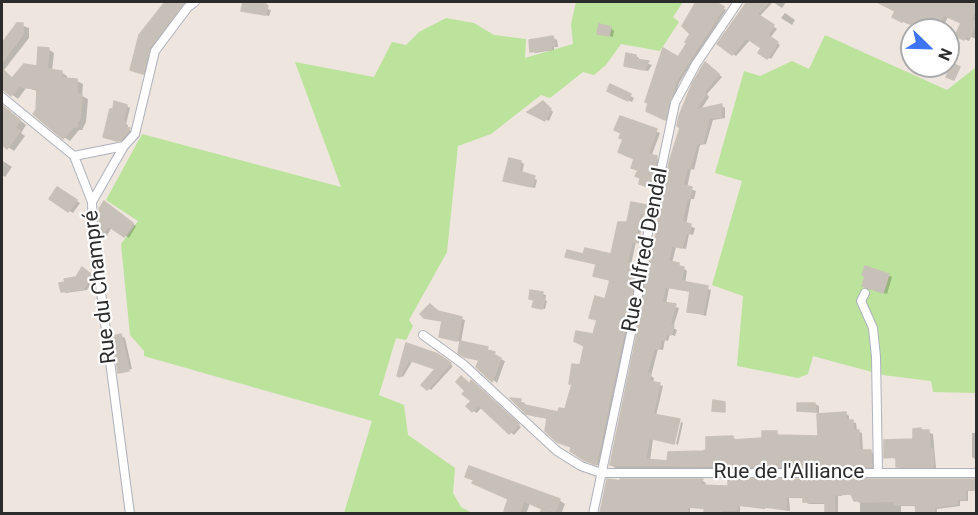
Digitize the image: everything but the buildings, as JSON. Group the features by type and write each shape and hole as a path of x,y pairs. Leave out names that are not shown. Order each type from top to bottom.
{"street":[{"path":"92,202 124,146 135,134 154,51 188,7 195,2"},
{"name":"Rue Alfred Dendal","path":"593,513 631,333 640,271 675,102 696,64 738,2"},
{"name":"Rue du Champré","path":"2,98 74,156 92,202 93,231 130,513"},
{"path":"74,156 124,146"},
{"path":"865,293 861,301 873,328 876,357 878,473"},
{"path":"423,335 463,364 557,451 581,465 602,473"},
{"name":"Rue de l'Alliance","path":"602,473 976,473"}],"green space":[{"path":"576,2 683,2 673,17 679,22 660,51 621,44 606,65 594,75 583,72 550,98 541,95 491,134 458,146 447,252 409,320 413,326 406,340 396,338 379,395 404,405 408,435 455,468 453,493 461,507 472,513 344,513 372,421 144,356 144,351 130,335 121,244 138,221 106,200 142,134 341,187 295,62 374,77 392,42 406,45 419,32 446,18 474,23 494,35 526,39 525,58 573,44 571,24"},
{"path":"825,35 900,69 900,78 920,78 947,90 976,67 976,393 933,392 931,381 883,375 813,356 808,374 798,378 737,366 743,296 712,285 742,181 715,173 744,71 760,76 792,61 809,69"}]}
